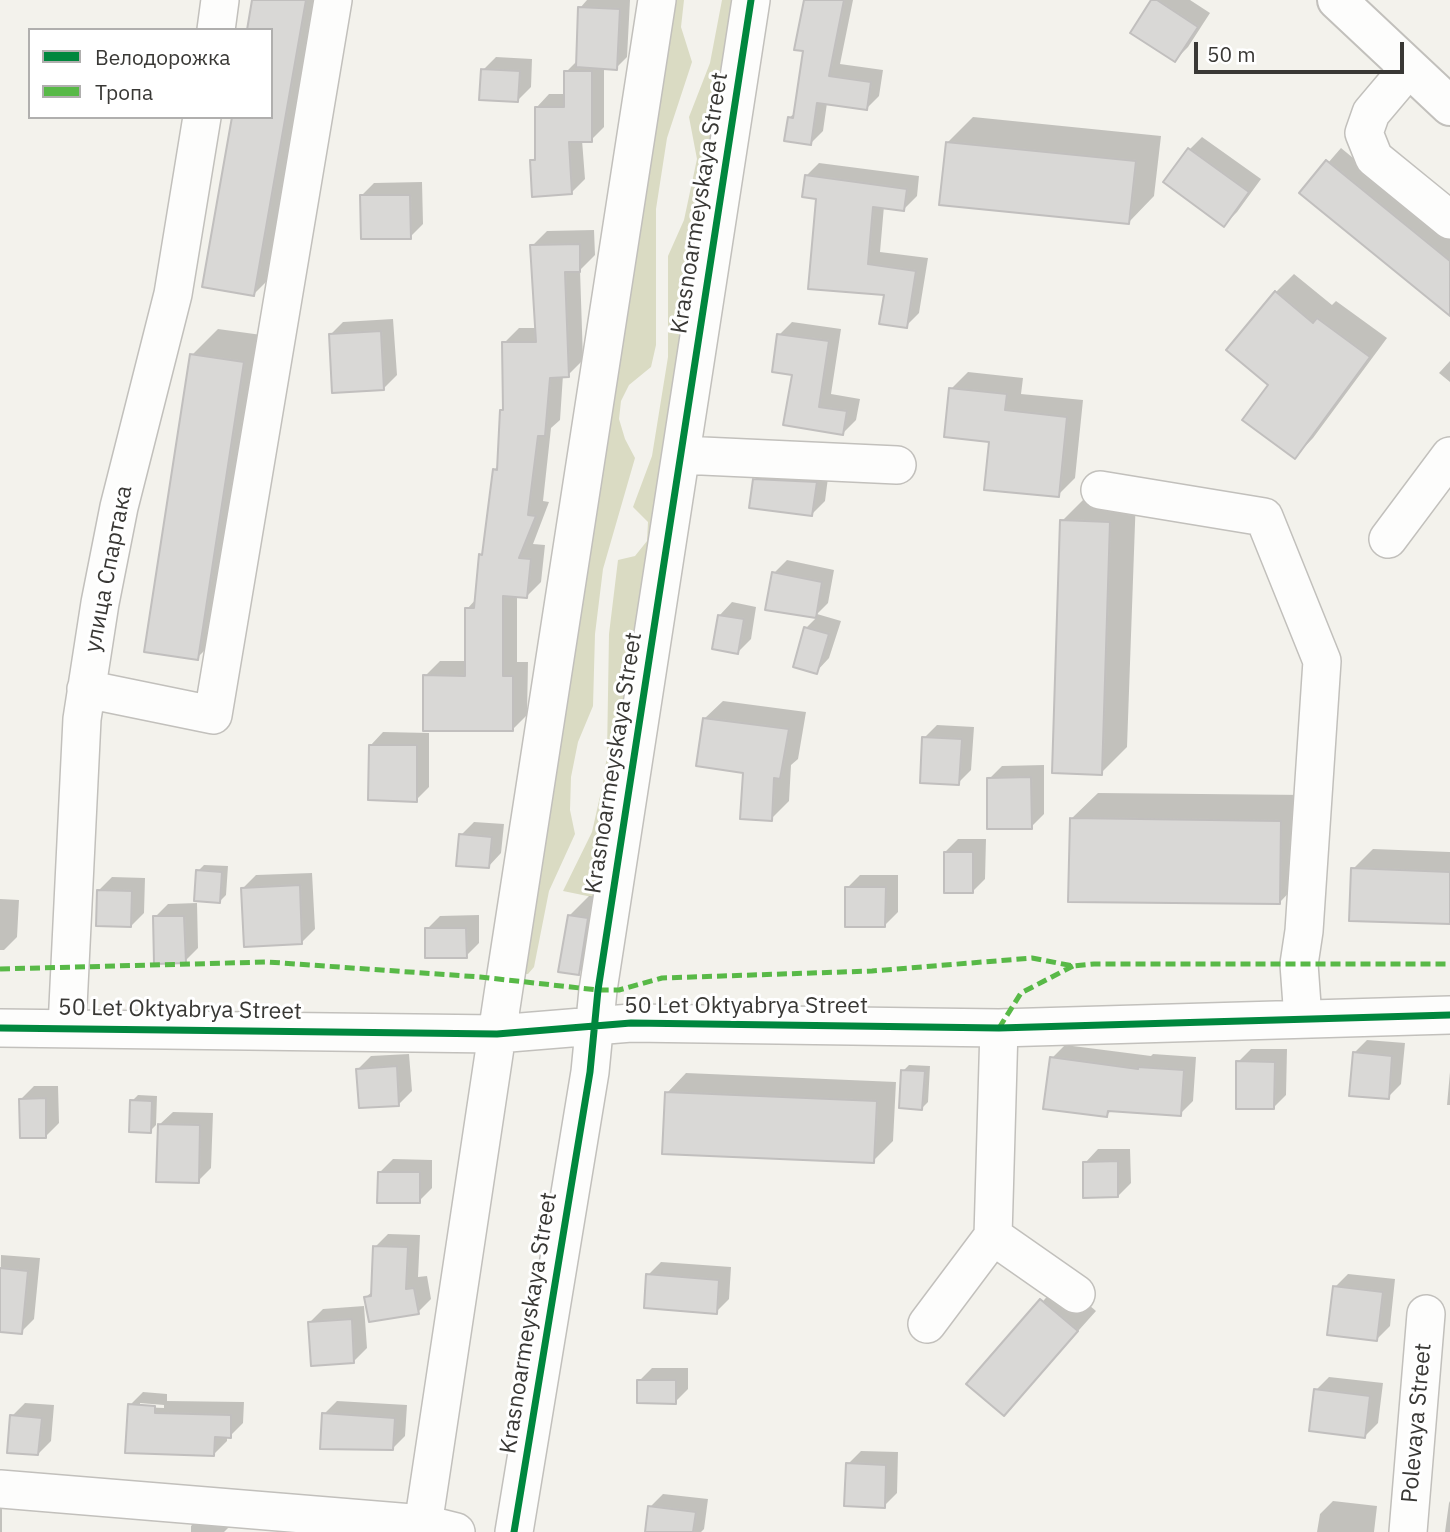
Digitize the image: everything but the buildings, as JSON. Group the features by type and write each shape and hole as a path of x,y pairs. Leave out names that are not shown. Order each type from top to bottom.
{"main road":[{"path":"1338,0 1450,106"}],"street":[{"path":"216,28 220,0"},
{"path":"86,689 213,715 333,0"},
{"path":"0,1489 434,1529 498,1034 657,0"},
{"name":"Krasnoarmeyskaya Street","path":"514,1532 590,1072 593,1027 751,0"},
{"path":"1409,68 1371,113 1364,133 1374,158 1450,220"},
{"name":"улица Спартака","path":"66,1027 82,719 86,689 119,507 173,294 202,119"},
{"path":"681,455 897,465"},
{"path":"1388,539 1450,456"},
{"path":"1100,490 1264,517 1322,661 1304,930 1299,964 1303,1020"},
{"name":"50 Let Oktyabrya Street","path":"0,1028 498,1034 631,1023 999,1028 1450,1016"},
{"path":"927,1324 993,1236 999,1028"},
{"path":"993,1236 1076,1294"},
{"name":"Polevaya Street","path":"1408,1532 1426,1314"}],"green space":[{"path":"671,0 684,0 681,27 692,62 667,138 656,209 656,345 651,367 629,385 621,401 619,419 635,458 603,569 595,634 593,706 578,742 571,777 570,810 575,834 549,891 534,967 528,974 522,974"},
{"path":"722,0 742,0 602,899 563,891 592,832 603,783 607,755 609,634 618,560 635,556 647,541 648,522 633,507 652,456 668,357 668,256 684,220 697,159 689,117 710,63"}],"marked path":[{"path":"0,969 268,962 619,990 662,978 872,971 1032,958 1073,966 1450,964"},
{"path":"999,1028 1021,993 1073,966"}],"cycle path":[{"path":"514,1532 590,1072 598,990 751,0"},
{"path":"0,1028 497,1034 631,1023 999,1028 1450,1015"}]}
